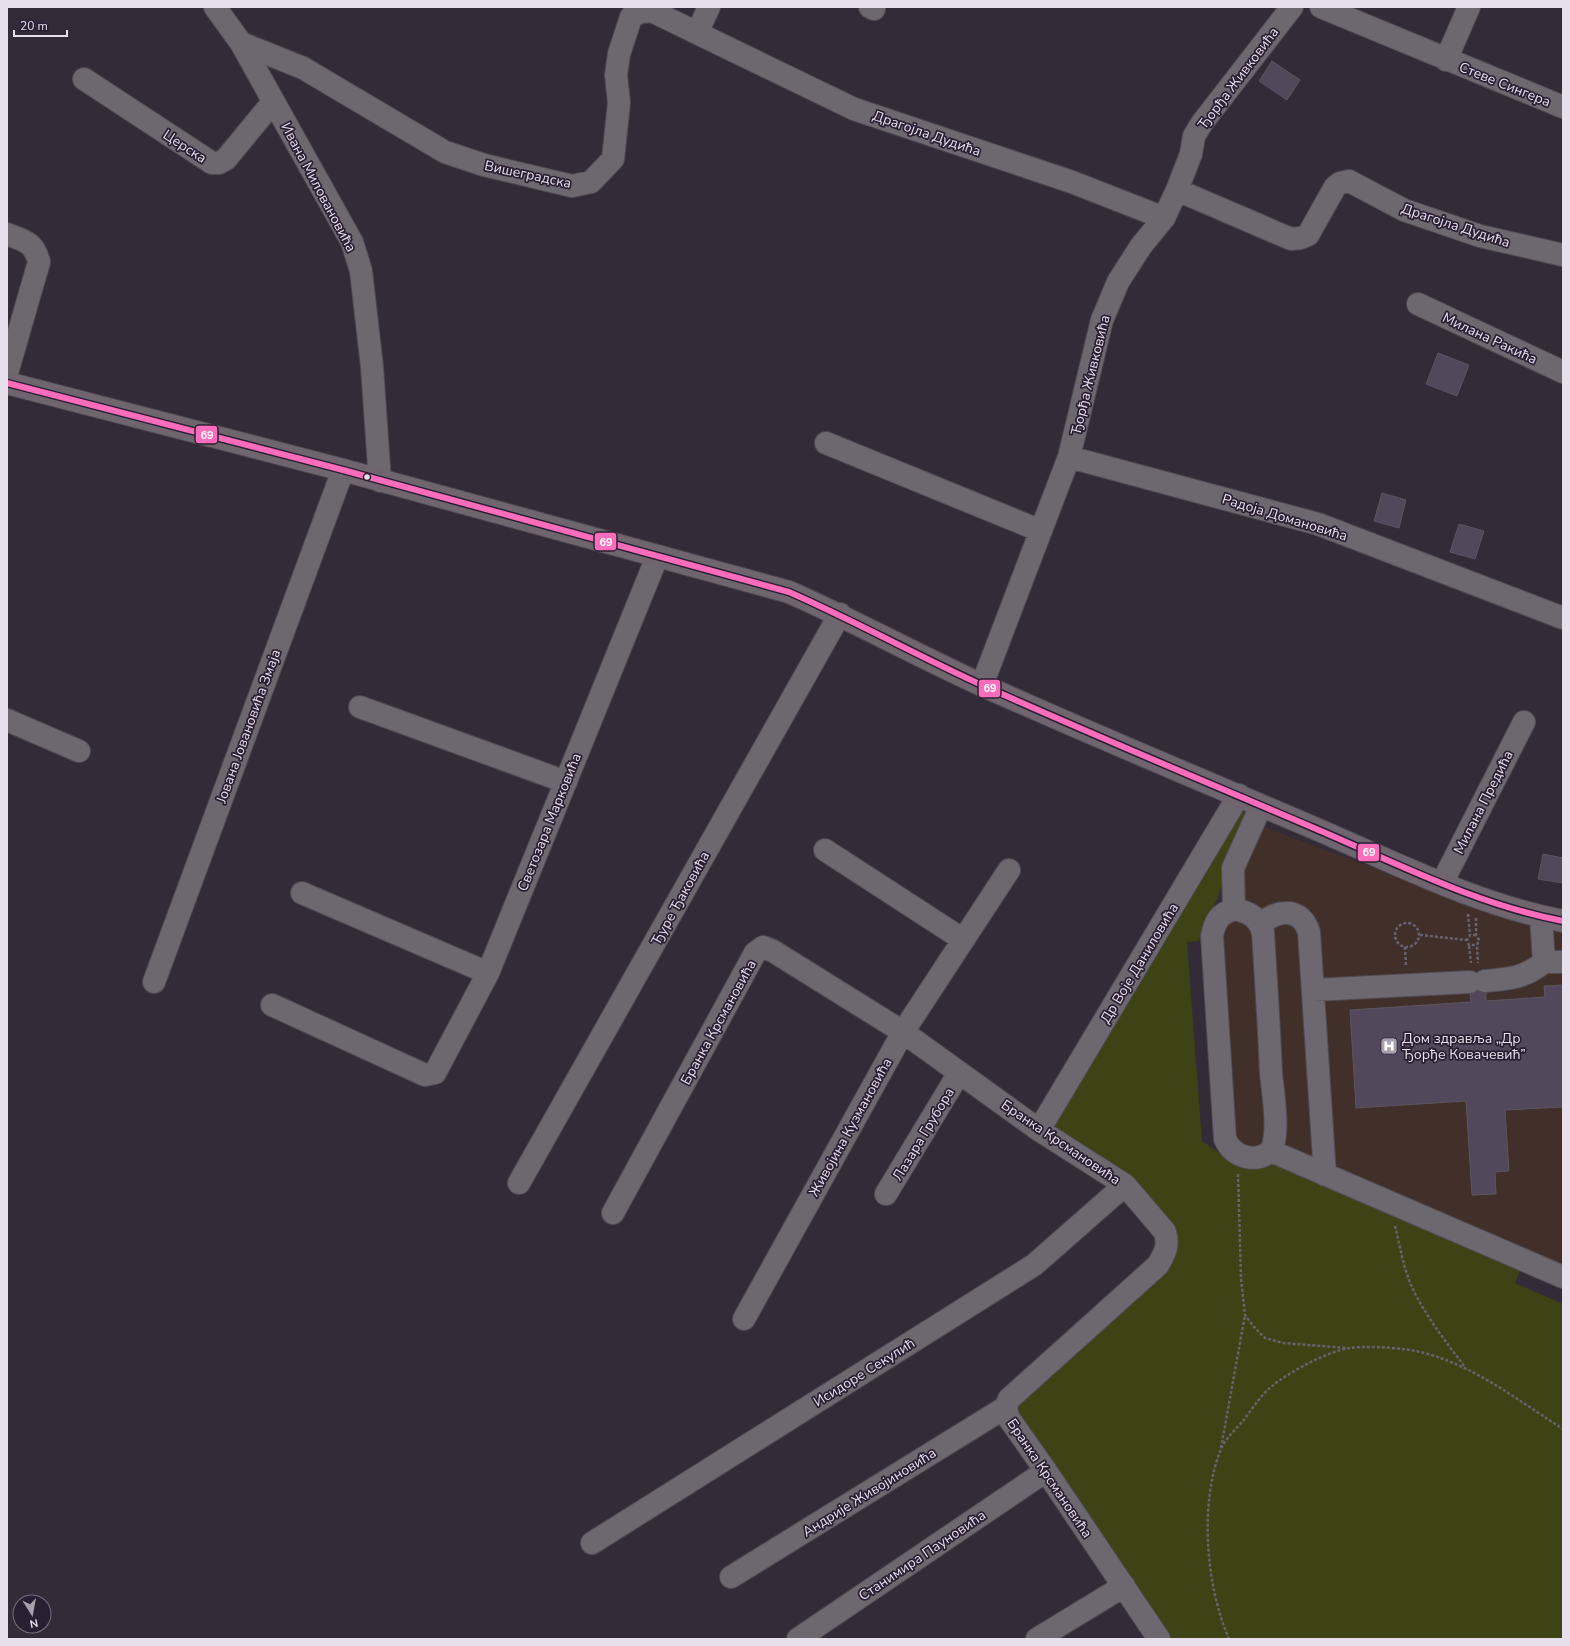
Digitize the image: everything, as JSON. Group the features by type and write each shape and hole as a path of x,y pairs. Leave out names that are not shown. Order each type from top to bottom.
{"main road":[{"path":"7,383 342,470 789,592 840,614 982,685 1239,795 1261,806 1492,903 1563,921"}],"street":[{"name":"Ивана Миловановића","path":"215,7 241,42 352,242 361,271 372,367 380,481"},
{"path":"697,33 709,7"},
{"name":"Ђорђа Живковића","path":"982,685 1069,457 1102,320 1118,282 1141,246 1164,218 1191,154 1194,136 1202,123 1292,7"},
{"name":"Стеве Сингера","path":"1321,7 1446,60 1563,107"},
{"name":"Стеве Сингера","path":"1446,60 1469,7"},
{"name":"Вишеградска","path":"241,42 303,68 445,152 497,168 572,186 591,182 613,159 619,103 616,75 618,61 631,17 641,12 652,11 697,33"},
{"name":"Драгојла Дудића","path":"697,33 854,109 1072,182 1164,218"},
{"name":"Церска","path":"84,79 212,163 219,163 226,158 273,102"},
{"name":"Драгојла Дудића","path":"1177,190 1291,239 1301,238 1308,235 1335,187 1340,183 1349,181 1404,210 1418,215 1480,236 1563,255"},
{"path":"7,234 27,241 36,250 39,262 7,374"},
{"name":"Милана Ракића","path":"1418,304 1563,372"},
{"path":"826,443 1041,531"},
{"name":"Радоја Домановића","path":"1069,457 1318,524 1563,618"},
{"name":"Јована Јовановића Змаја","path":"154,982 342,470"},
{"name":"Светозара Марковића","path":"272,1005 425,1075 435,1073 488,973 657,557"},
{"name":"Ђуре Ђаковића","path":"519,1183 840,614"},
{"path":"360,708 566,782"},
{"path":"7,720 79,751"},
{"name":"Милана Предића","path":"1442,882 1524,722"},
{"name":"Др Воје Даниловића","path":"1039,1130 1239,795"},
{"path":"1234,909 1233,868 1261,806"},
{"path":"825,850 962,939"},
{"name":"Живојина Кузмановића","path":"744,1319 903,1032 962,939 1009,870"},
{"path":"302,893 488,973"},
{"path":"1234,909 1246,911 1261,924 1263,933 1275,1136 1271,1151 1265,1156 1253,1158 1237,1154 1229,1146 1225,1139 1212,936 1218,918 1223,912 1234,909"},
{"path":"1261,924 1269,917 1278,913 1288,913 1298,916 1306,923 1309,932 1325,1175"},
{"path":"1313,990 1476,974 1522,976 1554,962 1541,916"},
{"name":"Бранка Крсмановића","path":"613,1213 755,953 763,947 773,950 903,1032 1039,1130 1125,1185 1166,1232 1168,1241 1167,1250 1158,1265 1009,1399 1006,1407 1008,1417 1159,1639"},
{"name":"Лазара Грубора","path":"886,1194 959,1073"},
{"path":"1271,1151 1325,1175 1557,1271"},
{"name":"Исидоре Секулић","path":"592,1542 1034,1265 1125,1185"},
{"name":"Андрије Живојиновића","path":"731,1577 1006,1407"},
{"name":"Станимира Пауновића","path":"798,1639 1046,1471"},
{"path":"1036,1639 1124,1586"}],"path":[{"path":"1410,922 1419,929 1420,935 1415,944 1406,947 1396,941 1395,935 1399,925 1410,922"},
{"path":"1420,935 1467,940"},
{"path":"1467,940 1470,935 1476,935 1479,940 1477,945 1476,974"},
{"path":"1467,940 1476,974"},
{"path":"1469,945 1477,945"},
{"path":"1229,1639 1221,1621 1208,1554 1212,1481 1221,1448 1245,1315 1241,1279 1237,1154"},
{"path":"1390,1202 1402,1256 1412,1286 1448,1344 1465,1367"},
{"path":"1245,1315 1254,1328 1265,1338 1283,1343 1350,1348 1403,1349 1439,1358 1465,1367 1563,1429"},
{"path":"1221,1448 1271,1387 1294,1371 1322,1358 1350,1348"}],"shaded area":[{"name":"Дом здравља „Др Ђорђе Ковачевић”","path":"1261,826 1428,888 1563,927 1563,1272 1331,1168 1216,1149 1219,1129 1215,919 1225,890"}],"green space":[{"path":"1241,806 1250,810 1220,892 1199,941 1187,942 1202,1141 1227,1158 1276,1162 1521,1268 1515,1283 1563,1304 1563,1639 1168,1639 1018,1418 1016,1408 1019,1400 1168,1266 1174,1254 1177,1242 1175,1233 1049,1130"}],"building":[{"path":"1272,61 1300,80 1287,100 1259,81"},
{"path":"1438,353 1469,365 1457,396 1426,384"},
{"path":"1382,493 1406,500 1399,528 1374,521"},
{"path":"1459,524 1484,531 1475,559 1450,552"},
{"path":"1543,854 1563,858 1563,883 1538,879"},
{"path":"1563,985 1563,1107 1505,1110 1509,1171 1495,1172 1496,1194 1472,1195 1466,1101 1356,1108 1350,1010 1471,1002 1470,994 1478,991 1486,993 1486,1001 1545,997 1544,986"}],"transit line":[{"name":"69","path":"7,383 343,470 789,592 984,686 1405,868 1468,894 1531,914 1563,921"}],"place":[{"name":"Дом здравља „Др Ђорђе Ковачевић”","path":"1389,1046"}]}
